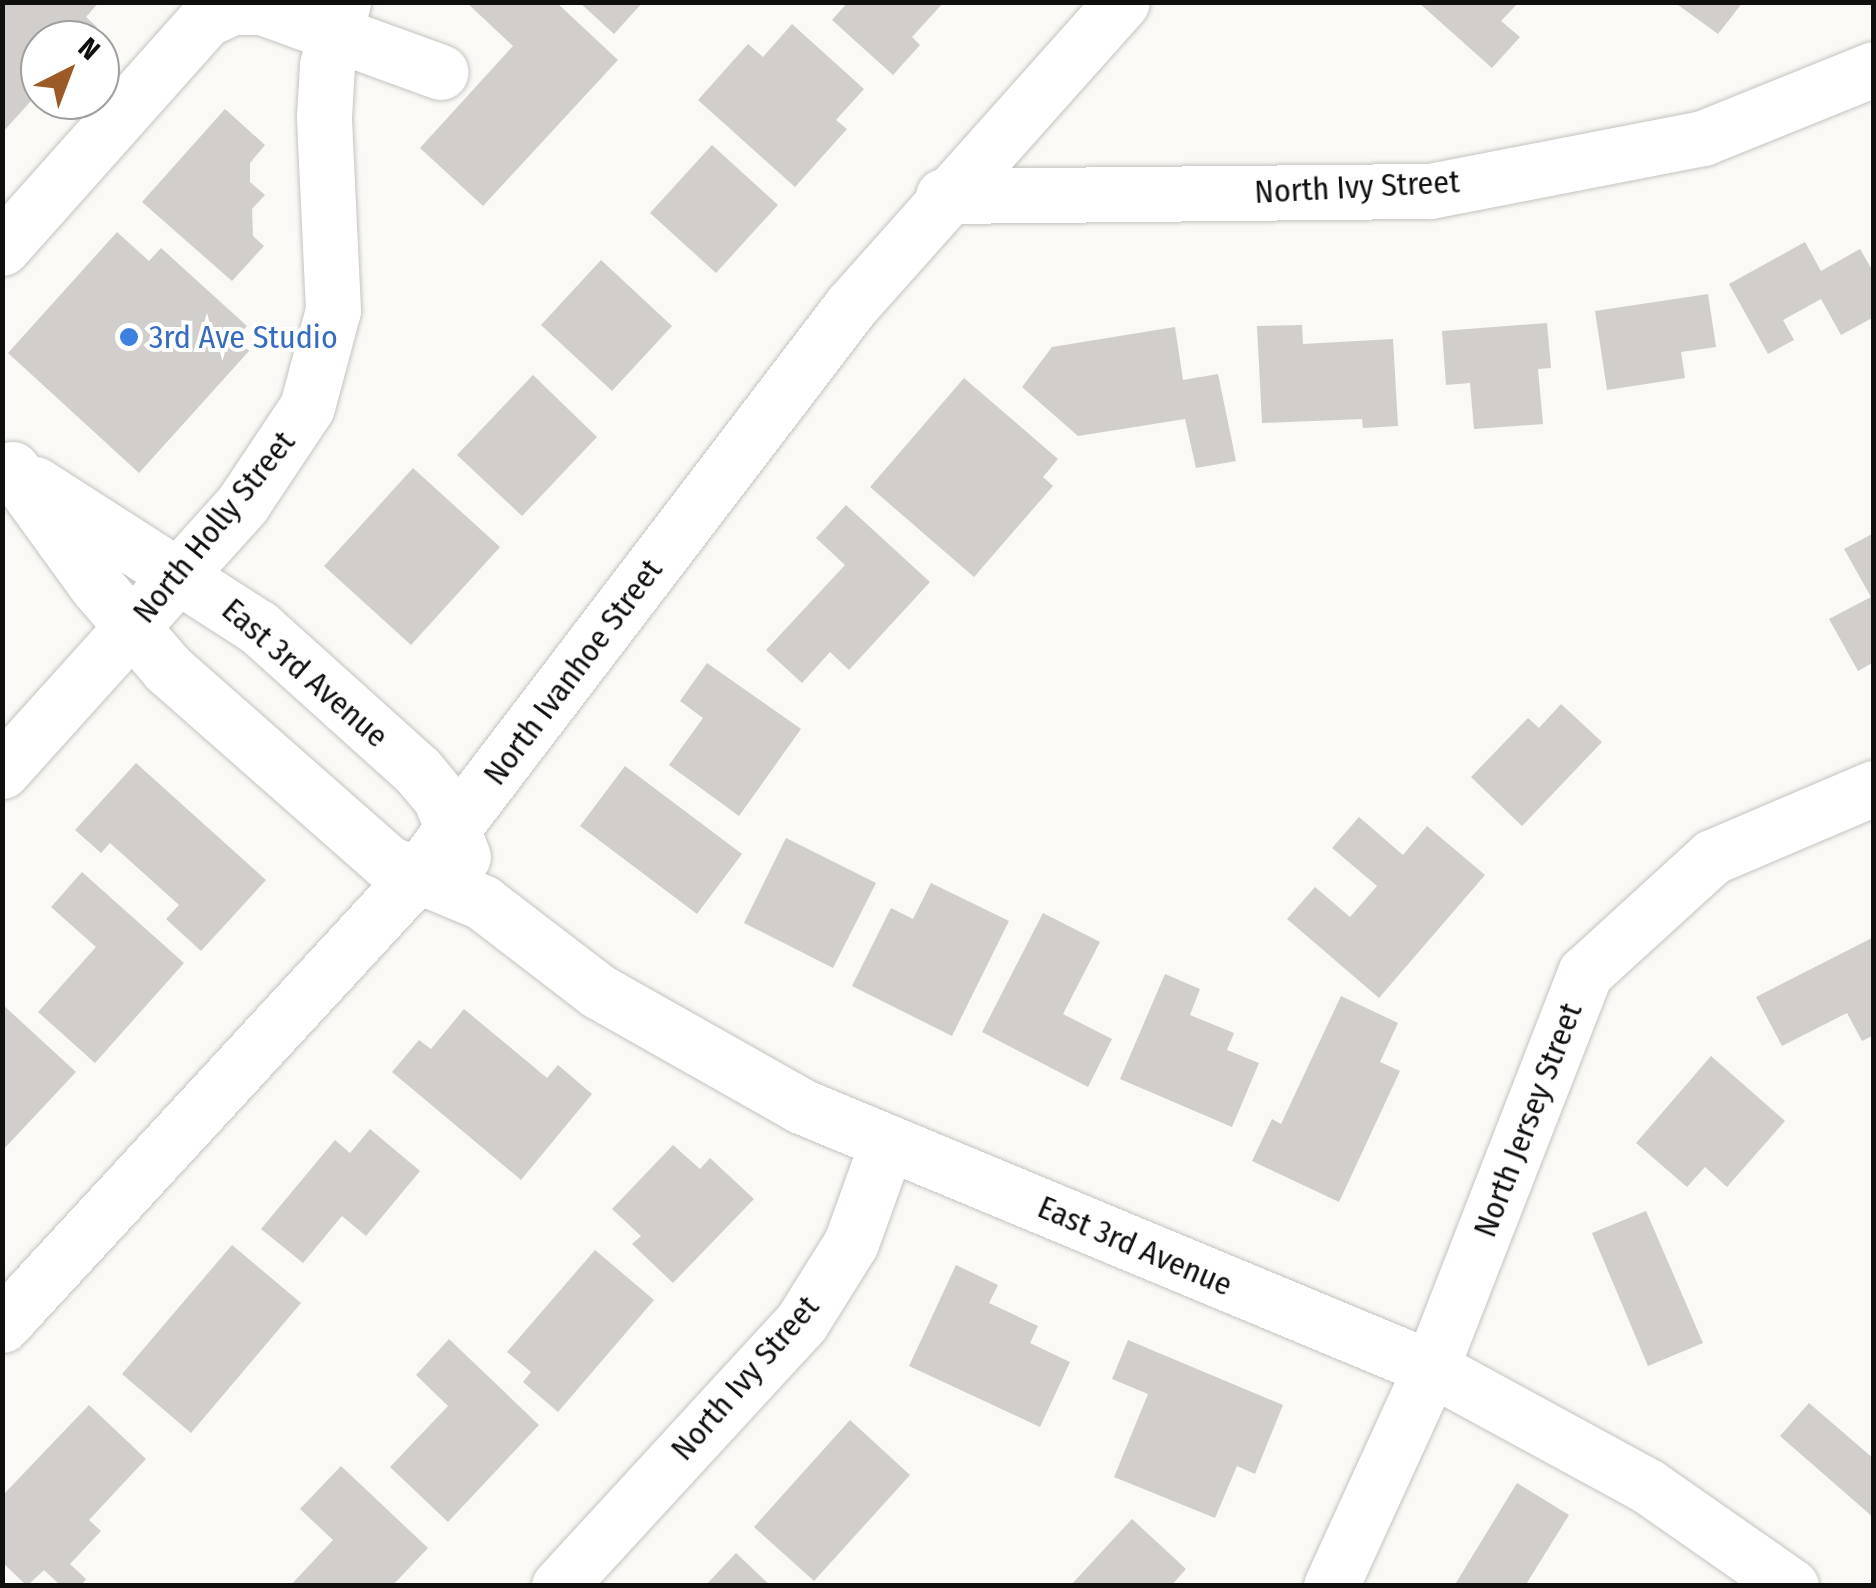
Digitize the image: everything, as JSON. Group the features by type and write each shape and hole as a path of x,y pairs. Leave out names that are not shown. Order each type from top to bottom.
{"street":[{"name":"North Ivanhoe Street","path":"2,1325 418,874 792,378 944,196 1122,2"},
{"path":"2,248 206,19 232,7 339,17 441,72"},
{"name":"North Holly Street","path":"2,771 180,573 282,452 323,363 333,291 324,116 339,17"},
{"name":"North Ivy Street","path":"944,196 1430,191 1703,138 1874,69"},
{"name":"East 3rd Avenue","path":"8,465 258,627 416,770 454,830 482,902"},
{"name":"East 3rd Avenue","path":"8,465 131,628 182,684 366,848 482,902 657,1028 801,1106 1431,1368 1649,1486 1792,1586"},
{"name":"North Jersey Street","path":"1331,1586 1431,1368 1585,973 1712,856 1874,788"},
{"name":"North Ivy Street","path":"559,1586 801,1323 851,1244 887,1143"}],"building":[{"path":"2,2 99,2 86,17 89,20 20,20 20,113 2,133"},
{"path":"466,2 556,2 618,60 483,206 420,148 513,46"},
{"path":"579,2 643,2 614,34"},
{"path":"848,2 944,2 912,37 920,45 893,75 832,20"},
{"path":"1418,2 1519,2 1501,21 1520,37 1492,68"},
{"path":"1674,2 1743,2 1718,34"},
{"path":"792,24 864,89 836,120 847,129 795,187 698,100 748,44 763,57"},
{"path":"225,109 265,145 250,163 250,182 265,195 252,209 253,236 264,246 232,281 142,202"},
{"path":"712,145 778,205 716,273 650,213"},
{"path":"117,232 149,261 161,248 247,326 235,339 249,351 139,473 8,353"},
{"path":"1805,242 1821,271 1860,249 1874,273 1874,317 1841,335 1821,299 1783,320 1794,340 1768,354 1729,284"},
{"path":"601,260 672,326 612,391 541,325"},
{"path":"1708,294 1716,347 1681,352 1685,378 1607,390 1595,311"},
{"path":"1547,323 1551,368 1538,369 1543,424 1474,429 1470,383 1446,385 1442,331"},
{"path":"1302,325 1303,344 1393,339 1398,426 1363,428 1362,419 1262,423 1257,326"},
{"path":"1175,327 1183,380 1218,374 1236,461 1196,468 1185,419 1078,436 1022,387 1052,347"},
{"path":"533,375 597,437 522,516 457,455"},
{"path":"964,378 1058,459 1043,477 1053,486 974,577 870,487"},
{"path":"413,468 500,547 411,645 324,566"},
{"path":"846,505 930,582 849,670 830,652 802,683 766,650 845,565 816,538"},
{"path":"1874,533 1874,662 1858,671 1829,619 1871,597 1844,549"},
{"path":"707,663 801,729 739,816 669,765 703,718 680,701"},
{"path":"1561,704 1602,742 1522,826 1471,777 1528,718 1539,728"},
{"path":"136,763 266,880 201,951 166,919 179,905 110,843 101,853 75,830"},
{"path":"625,766 742,854 697,914 580,826"},
{"path":"1359,817 1403,855 1427,826 1485,875 1379,998 1287,919 1315,887 1350,917 1377,886 1332,848"},
{"path":"786,838 876,883 833,968 744,923"},
{"path":"82,872 184,963 95,1063 38,1012 96,947 51,907"},
{"path":"931,883 1009,921 952,1036 852,986 891,908 913,919"},
{"path":"1043,913 1100,942 1063,1014 1112,1039 1088,1087 982,1032"},
{"path":"1874,937 1874,1035 1862,1041 1847,1013 1782,1046 1756,997"},
{"path":"1165,974 1200,989 1190,1015 1234,1033 1227,1050 1259,1063 1232,1127 1120,1079"},
{"path":"1341,996 1398,1023 1380,1062 1400,1071 1339,1202 1252,1161 1272,1119 1281,1124"},
{"path":"2,1004 76,1072 2,1151"},
{"path":"464,1009 547,1078 558,1065 592,1094 521,1180 392,1072 419,1040 431,1049"},
{"path":"1711,1056 1785,1121 1727,1187 1705,1167 1687,1187 1636,1143"},
{"path":"370,1129 420,1171 366,1236 342,1216 303,1263 261,1229 335,1140 350,1153"},
{"path":"673,1145 700,1169 710,1158 754,1199 673,1283 632,1244 641,1236 612,1209"},
{"path":"1646,1211 1703,1343 1648,1366 1592,1233"},
{"path":"232,1245 301,1303 191,1433 122,1374"},
{"path":"595,1250 654,1300 558,1412 523,1382 531,1372 507,1352"},
{"path":"956,1265 998,1285 989,1303 1038,1326 1030,1343 1070,1362 1040,1427 909,1366"},
{"path":"449,1339 539,1425 448,1522 390,1467 448,1406 416,1375"},
{"path":"1128,1340 1283,1405 1255,1474 1237,1466 1215,1518 1114,1477 1148,1394 1112,1379"},
{"path":"1809,1403 1874,1459 1874,1518 1780,1436"},
{"path":"89,1405 146,1459 89,1520 101,1531 70,1564 86,1579 81,1586 61,1586 44,1570 27,1586 2,1562 2,1496"},
{"path":"850,1420 910,1475 814,1581 754,1527"},
{"path":"341,1466 428,1548 392,1586 290,1586 333,1540 300,1509"},
{"path":"1517,1483 1569,1515 1525,1586 1454,1586"},
{"path":"1132,1519 1186,1569 1171,1586 1070,1586"},
{"path":"736,1553 771,1586 705,1586"}],"place":[{"name":"3rd Ave Studio","path":"129,337"}]}
